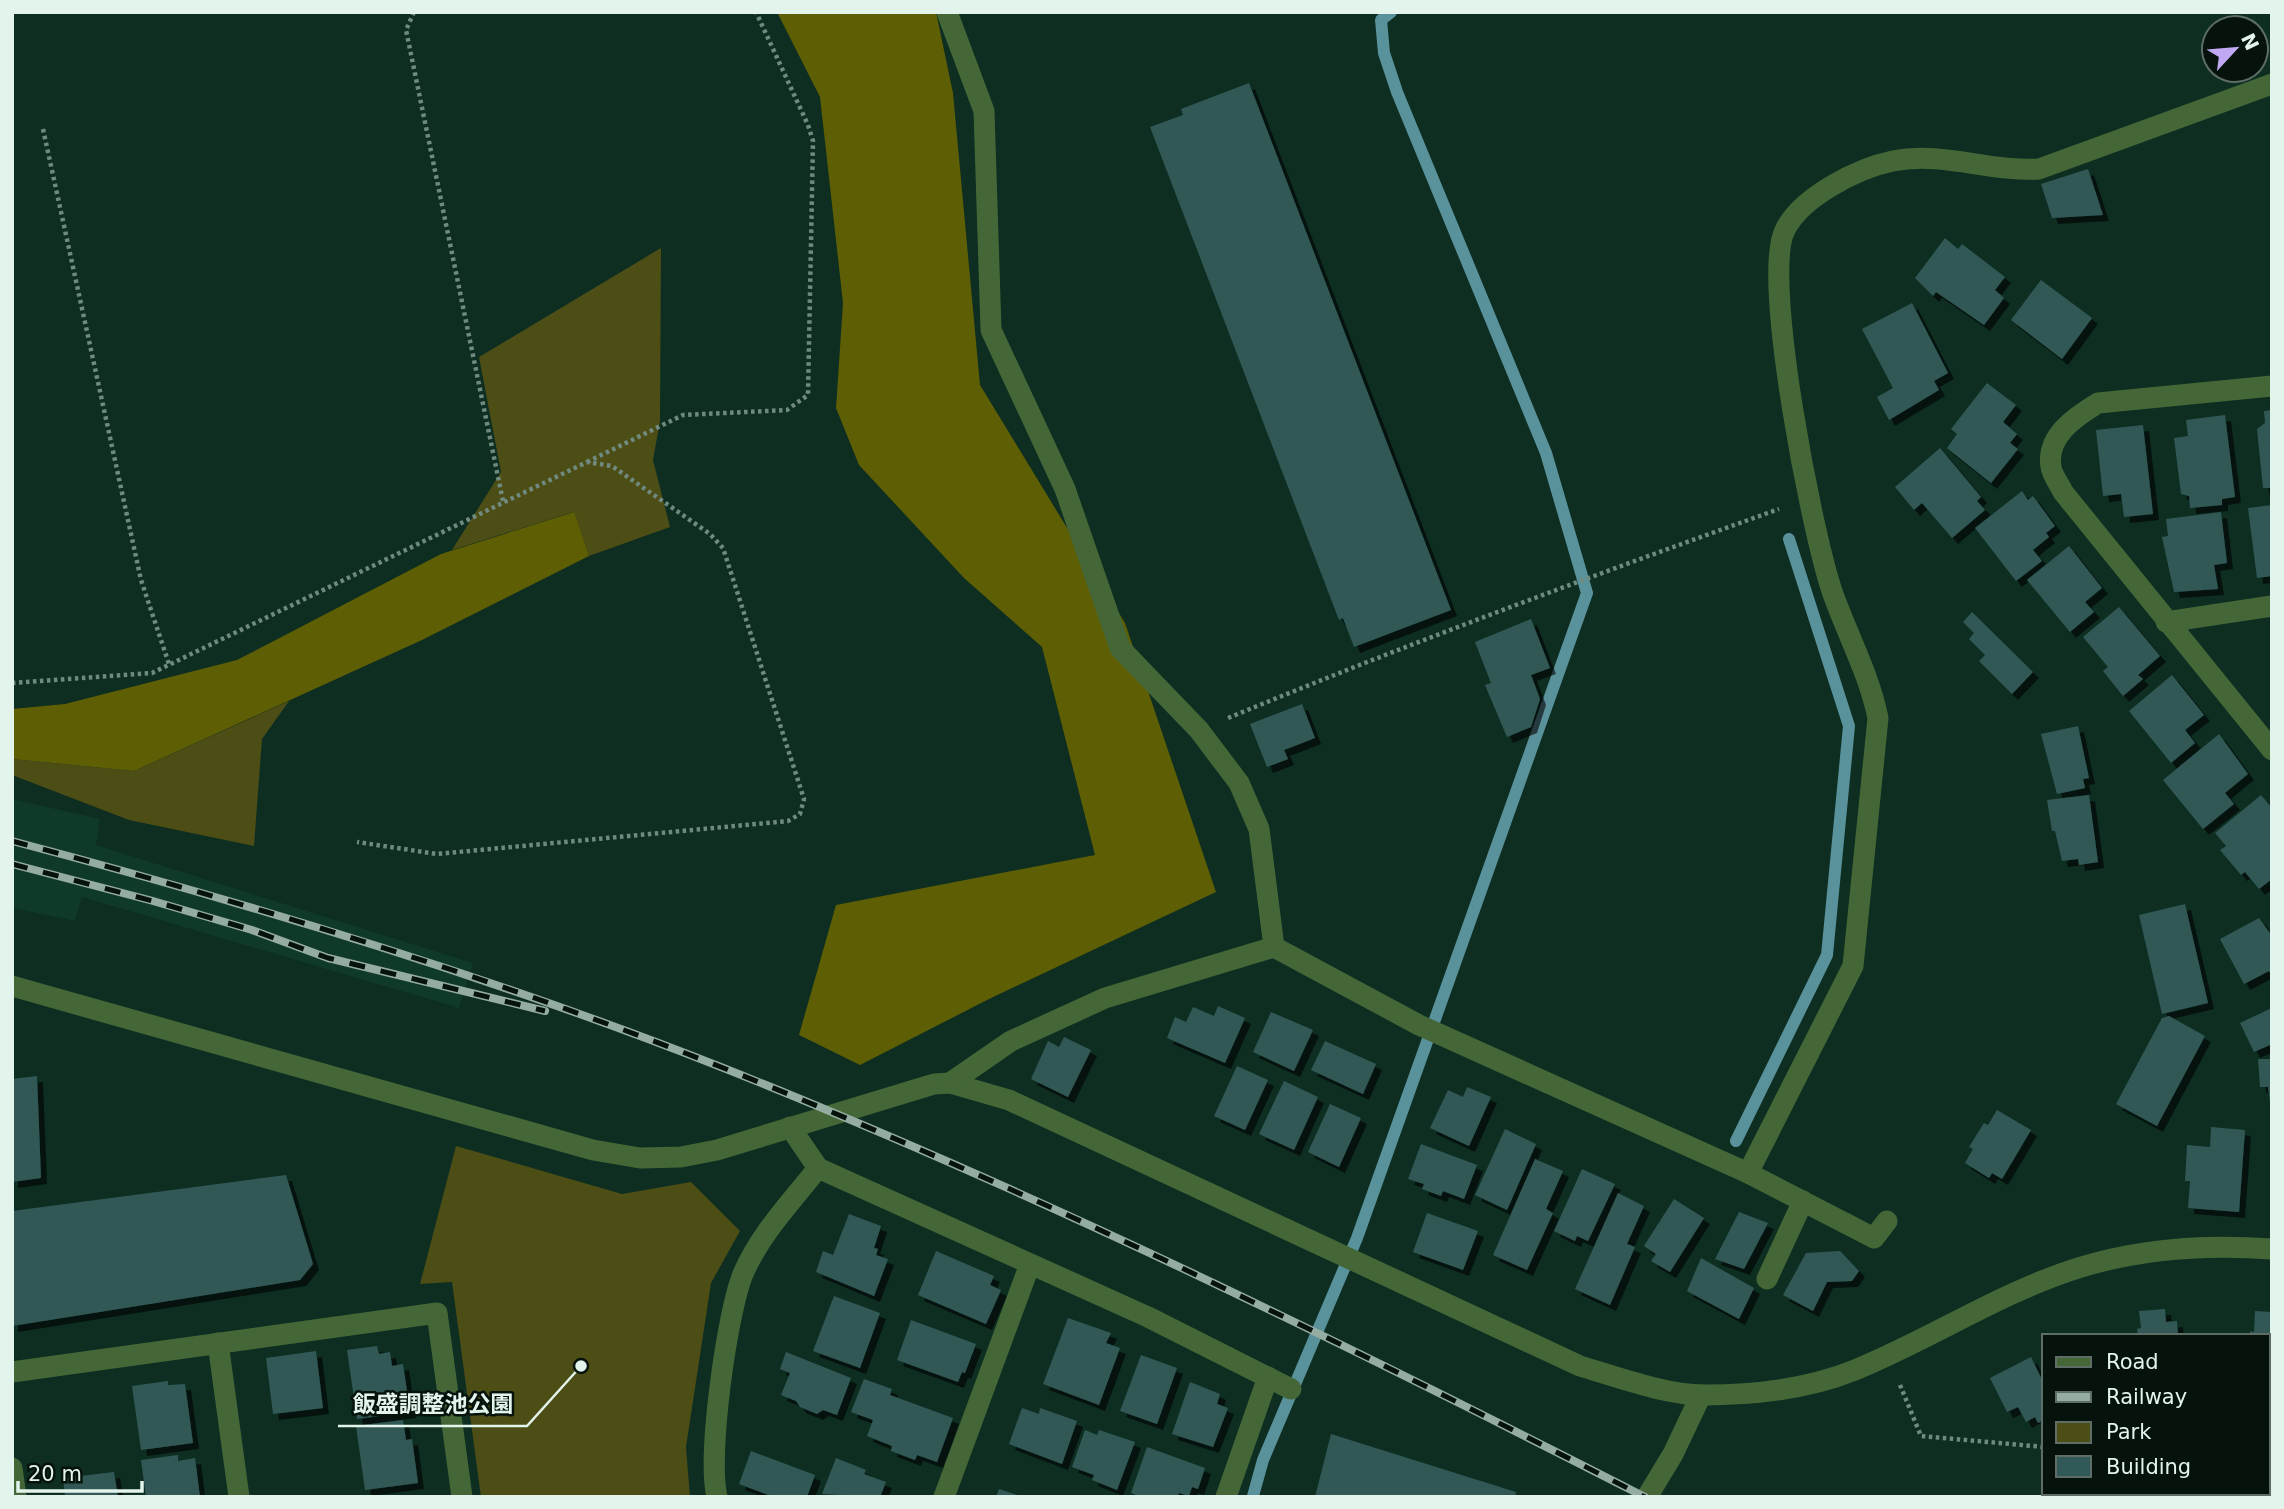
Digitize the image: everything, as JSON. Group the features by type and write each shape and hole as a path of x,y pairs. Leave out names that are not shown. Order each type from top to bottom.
{"street":[{"path":"947,12 984,111 990,330 1065,489 1120,648 1199,730 1238,783 1259,829 1273,947"},
{"path":"1748,1173 1853,966 1878,718 1872,686 1832,592 1809,497 1785,366 1778,262 1783,233 1796,211 1822,190 1891,161 1941,157 2013,171 2039,169 2272,84"},
{"path":"2272,386 2098,403 2077,416 2056,437 2051,467 2063,492 2272,750"},
{"path":"2166,622 2272,606"},
{"path":"950,1083 1011,1041 1105,998 1273,947 1419,1025 1748,1173 1874,1238 1887,1221"},
{"path":"12,986 593,1150 640,1158 681,1157 717,1150 902,1092 934,1083 950,1083 1009,1100 1580,1366 1636,1382 1701,1395 1807,1385 1854,1370 2010,1294 2077,1268 2136,1254 2196,1245 2272,1249"},
{"path":"790,1127 818,1168 1148,1317 1291,1389"},
{"path":"716,1497 714,1446 732,1315 743,1273 770,1228 818,1168"},
{"path":"1767,1279 1803,1201"},
{"path":"944,1497 1030,1264"},
{"path":"12,1372 437,1313 462,1497"},
{"path":"218,1343 239,1497"},
{"path":"1226,1497 1268,1377"},
{"path":"1647,1497 1673,1454 1701,1395"},
{"path":"12,1468 16,1497"}],"path":[{"path":"414,12 406,30 503,501"},
{"path":"12,683 152,673 682,415 787,410 808,396 813,141 756,12"},
{"path":"43,129 141,580 169,664"},
{"path":"357,842 437,854 788,821 800,814 804,799 723,548 710,534 612,466 587,462"},
{"path":"1199,730 1400,647 1601,571 1809,497"},
{"path":"1907,1403 1921,1436 2042,1447"}],"shaded area":[{"path":"777,12 936,12 953,93 980,385 1125,623 1216,892 989,999 860,1065 799,1035 836,905 1095,855 1042,647 964,578 859,465 836,408 843,303 820,97"},
{"path":"574,512 589,556 422,640 134,771 12,759 12,709 65,704 237,660 441,554"},
{"path":"12,799 100,819 96,845 473,963 459,1008 82,897 75,921 12,908"}],"green space":[{"path":"661,248 660,421 653,460 670,527 589,556 573,512 452,550 501,472 479,357"},
{"path":"289,701 262,739 254,846 129,820 12,775 12,759 134,771"},
{"path":"456,1146 622,1194 691,1182 740,1231 711,1283 686,1447 690,1497 481,1497 452,1282 420,1284"}],"building":[{"path":"1249,83 1451,610 1354,647 1343,618 1339,620 1150,127 1183,115 1181,109"},
{"path":"2088,169 2103,215 2052,218 2041,184"},
{"path":"1945,238 1958,249 1962,244 2005,277 1995,290 2004,298 1984,325 1936,292 1933,296 1915,278"},
{"path":"2041,280 2092,318 2062,359 2011,320"},
{"path":"1912,303 1948,373 1934,381 1939,390 1889,420 1877,397 1893,388 1862,329"},
{"path":"1987,383 2016,405 2003,422 2017,434 2010,443 2018,449 1991,483 1947,448 1957,434 1951,429"},
{"path":"2272,410 2272,488 2263,488 2257,429 2265,423 2264,411"},
{"path":"2225,415 2235,497 2222,499 2222,505 2190,508 2189,496 2181,494 2174,438 2188,436 2186,420"},
{"path":"2143,425 2153,514 2124,517 2121,494 2103,496 2096,430"},
{"path":"1940,448 1981,497 1977,501 1985,510 1952,538 1922,503 1914,510 1895,487"},
{"path":"2022,491 2028,500 2033,496 2055,526 2046,533 2049,537 2033,550 2042,561 2016,581 1975,528"},
{"path":"2272,505 2272,576 2257,578 2248,508"},
{"path":"2221,512 2227,563 2214,565 2218,589 2174,592 2162,537 2168,536 2166,519"},
{"path":"2069,546 2102,588 2085,602 2094,612 2070,632 2027,580"},
{"path":"2119,607 2160,656 2138,675 2143,679 2123,696 2103,671 2108,667 2083,637"},
{"path":"1972,612 2033,672 2012,694 1979,661 1985,655 1969,639 1974,633 1963,622"},
{"path":"1531,619 1550,668 1531,675 1540,699 1531,727 1507,737 1485,685 1491,683 1475,642"},
{"path":"2172,675 2204,715 2185,730 2195,743 2171,763 2129,711"},
{"path":"1302,704 1315,738 1284,750 1288,759 1267,767 1250,724"},
{"path":"2078,726 2089,778 2083,779 2085,788 2057,794 2041,734"},
{"path":"2219,734 2248,774 2225,793 2234,804 2203,829 2163,780"},
{"path":"2089,795 2098,862 2079,865 2078,859 2062,861 2055,831 2052,831 2047,800"},
{"path":"2261,795 2272,808 2272,879 2259,889 2245,872 2241,875 2220,850 2226,846 2215,833"},
{"path":"2185,904 2208,1003 2162,1014 2139,915"},
{"path":"2259,918 2272,936 2272,977 2269,971 2244,984 2220,939"},
{"path":"1218,1006 1245,1018 1225,1063 1167,1038 1175,1017 1186,1022 1193,1007 1214,1016"},
{"path":"2272,1008 2272,1044 2254,1052 2240,1023"},
{"path":"1271,1012 1313,1030 1294,1071 1253,1052"},
{"path":"2169,1016 2205,1036 2157,1126 2116,1104 2162,1018"},
{"path":"1064,1037 1091,1050 1068,1097 1031,1079 1048,1041 1059,1047"},
{"path":"1325,1041 1376,1064 1363,1094 1311,1070"},
{"path":"2258,1059 2272,1059 2272,1117 2268,1087 2260,1087"},
{"path":"1237,1066 1268,1080 1245,1130 1214,1116"},
{"path":"37,1076 41,1178 12,1182 12,1079"},
{"path":"1284,1081 1318,1097 1294,1150 1259,1134"},
{"path":"1467,1087 1491,1097 1469,1146 1430,1128 1448,1090 1463,1097"},
{"path":"1330,1104 1361,1118 1339,1167 1308,1152"},
{"path":"1997,1110 2031,1130 2002,1179 1992,1173 1989,1178 1965,1163 1973,1149 1969,1147 1984,1123 1988,1125"},
{"path":"2211,1127 2245,1130 2239,1212 2188,1208 2190,1181 2185,1181 2187,1145 2210,1147"},
{"path":"1505,1129 1536,1144 1507,1210 1475,1195"},
{"path":"1421,1144 1477,1165 1464,1199 1443,1191 1441,1196 1422,1189 1424,1184 1408,1179"},
{"path":"1535,1159 1563,1171 1546,1209 1553,1213 1527,1270 1493,1255"},
{"path":"1582,1169 1615,1184 1588,1241 1577,1236 1575,1241 1554,1231"},
{"path":"286,1175 313,1264 300,1280 12,1326 12,1211"},
{"path":"1618,1193 1644,1206 1627,1244 1635,1247 1610,1305 1575,1289"},
{"path":"1674,1199 1704,1218 1670,1272 1651,1261 1656,1254 1644,1246"},
{"path":"1739,1212 1768,1223 1744,1269 1715,1259"},
{"path":"1427,1213 1478,1231 1463,1270 1413,1252"},
{"path":"849,1214 881,1226 874,1248 878,1249 876,1255 888,1259 874,1296 816,1272 823,1251 833,1255"},
{"path":"936,1251 994,1276 990,1285 1001,1290 986,1324 918,1295"},
{"path":"1840,1251 1859,1271 1852,1281 1827,1282 1813,1311 1783,1295 1806,1253"},
{"path":"1701,1258 1754,1288 1739,1319 1687,1291"},
{"path":"834,1296 880,1313 860,1368 813,1351"},
{"path":"2165,1309 2166,1322 2177,1321 2178,1334 2138,1334 2137,1329 2141,1328 2139,1311"},
{"path":"2255,1311 2272,1312 2272,1377 2270,1334 2250,1334 2250,1331 2254,1332"},
{"path":"1068,1318 1111,1333 1106,1343 1120,1348 1099,1405 1043,1384"},
{"path":"911,1320 976,1344 965,1373 962,1372 958,1382 897,1360"},
{"path":"377,1346 379,1354 390,1352 392,1366 403,1364 410,1412 357,1419 347,1350"},
{"path":"316,1351 323,1408 273,1414 266,1358"},
{"path":"786,1352 851,1378 837,1415 823,1410 817,1414 781,1395 790,1373 780,1369"},
{"path":"1141,1355 1177,1368 1157,1424 1120,1411"},
{"path":"2031,1357 2042,1380 2042,1421 2038,1423 2035,1417 2026,1422 2018,1407 2007,1412 1990,1378"},
{"path":"864,1379 892,1389 890,1395 953,1418 937,1462 917,1455 915,1460 891,1451 892,1446 867,1436 873,1420 851,1412"},
{"path":"168,1381 168,1385 185,1384 193,1443 141,1450 132,1386"},
{"path":"1190,1382 1220,1394 1217,1404 1228,1408 1213,1447 1172,1434"},
{"path":"2270,1393 2272,1393 2270,1448"},
{"path":"1022,1408 1039,1414 1040,1408 1077,1421 1062,1464 1009,1444"},
{"path":"403,1420 406,1440 412,1439 418,1483 365,1490 356,1426"},
{"path":"1085,1430 1097,1435 1099,1430 1135,1442 1117,1490 1092,1480 1094,1475 1072,1467"},
{"path":"1331,1434 1516,1492 1515,1497 1315,1497"},
{"path":"1147,1447 1205,1468 1198,1489 1192,1487 1189,1496 1179,1493 1178,1497 1141,1497 1131,1493"},
{"path":"751,1451 815,1475 807,1497 774,1497 739,1484"},
{"path":"178,1455 178,1461 195,1458 200,1497 146,1497 141,1460"},
{"path":"836,1458 866,1470 864,1474 886,1482 880,1497 822,1494"},
{"path":"114,1472 118,1497 65,1497 63,1478"},
{"path":"999,1489 1020,1496 1020,1497 996,1497"}],"waterway":[{"path":"1253,1496 1263,1460 1357,1238 1587,593 1546,453 1397,92 1384,53 1381,20 1391,12"},
{"path":"1736,1141 1827,955 1849,726 1789,539"}],"railway":[{"path":"12,841 281,916 458,972 721,1067 839,1115 1073,1217 1418,1382 1645,1497"},
{"path":"12,864 252,930 328,958 545,1011"}],"place":[{"name":"飯盛調整池公園","path":"581,1366"}]}
